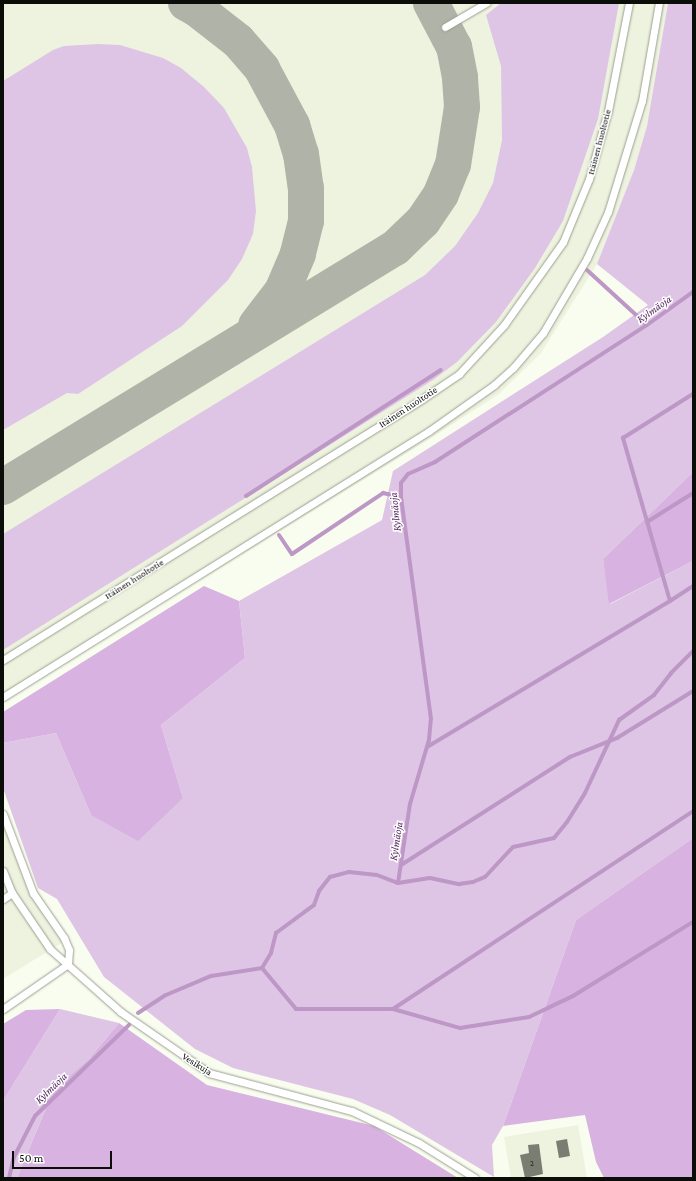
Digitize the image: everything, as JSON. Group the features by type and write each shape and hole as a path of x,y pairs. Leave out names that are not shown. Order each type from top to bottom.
{"lane":[{"path":"445,27 486,3"},
{"name":"Itäinen huoltotie","path":"3,660 422,399 459,374 504,325 563,242 589,179 608,111 629,3"},
{"path":"3,697 429,431 513,368 543,333 587,258 608,212 642,101 659,3"},
{"path":"3,814 33,893 64,938 69,950 68,964 3,1009"},
{"name":"Vesikuja","path":"3,871 12,893 50,949 121,1012 209,1073 352,1111 419,1143 475,1178"},
{"path":"3,899 12,893"}],"shaded area":[{"path":"3,3 668,3 647,126 634,170 597,264 541,353 499,394 431,438 218,569 3,695"},
{"path":"501,3 619,3 598,119 563,221 535,268 496,322 457,362 433,380 3,650 3,534 425,275 455,246 478,213 493,183 502,140 501,66 486,15"},
{"path":"668,3 693,3 693,472 603,559 610,604 693,561 693,838 576,920 503,1126 492,1145 494,1177 390,1115 353,1099 233,1068 195,1049 104,977 57,899 38,888 3,788 3,743 56,733 91,815 183,798 161,725 245,658 239,601 382,520 393,471 603,337 648,305 597,264 634,170 647,126"},
{"path":"98,44 120,45 163,58 181,68 204,87 224,108 247,148 252,167 256,211 253,234 242,259 228,280 182,326 78,394 67,393 3,430 3,81 53,50 64,46"},
{"path":"693,472 693,561 609,604 603,559"},
{"path":"204,586 239,601 245,658 161,725 183,798 138,841 91,815 56,733 3,743 3,712"},
{"path":"3,821 34,899 63,942 3,979"},
{"path":"693,838 693,1178 604,1178 596,1162 585,1115 503,1126 576,920"},
{"path":"60,1009 119,1023 89,1059 54,1089 17,1178 3,1178 3,1101"},
{"path":"60,1009 3,1101 3,1024 26,1010"},
{"path":"119,1023 207,1085 374,1126 458,1178 17,1178 54,1089 89,1059"},
{"path":"578,1125 587,1178 511,1178 504,1137"}],"building":[{"path":"567,1139 570,1156 559,1158 556,1141"},
{"path":"539,1144 543,1174 525,1178 520,1155 529,1153 528,1145"}],"waterway":[{"path":"587,270 647,325"},
{"name":"Kylmäoja","path":"398,883 410,804 429,740 431,719 401,497 401,483 408,474 435,462 647,325 693,292"},
{"path":"246,496 441,370"},
{"path":"427,747 670,601 623,438 693,394"},
{"path":"279,535 292,554 383,493 401,497"},
{"path":"647,522 693,493"},
{"path":"670,601 693,586"},
{"name":"Kylmäoja","path":"138,1013 166,995 211,976 262,968 271,953 276,933 314,905 319,891 330,877 349,872 377,875 398,883 430,878 459,884 473,882 485,877 513,847 554,838 567,822 585,793 619,720 654,695 671,673 693,651"},
{"path":"401,865 570,757 617,738 693,691"},
{"path":"262,968 296,1009 393,1009 693,811"},
{"path":"393,1009 460,1028 529,1017 573,996 693,922"},
{"name":"Kylmäoja","path":"9,1178 14,1157 35,1116 129,1025"}],"taxiway":[{"path":"186,3 197,9 238,41 262,69 292,125 301,154 306,188 306,221 298,254 283,290 256,325"},
{"path":"3,487 395,248 423,221 441,194 453,165 462,107 460,77 454,47 431,3"}]}
